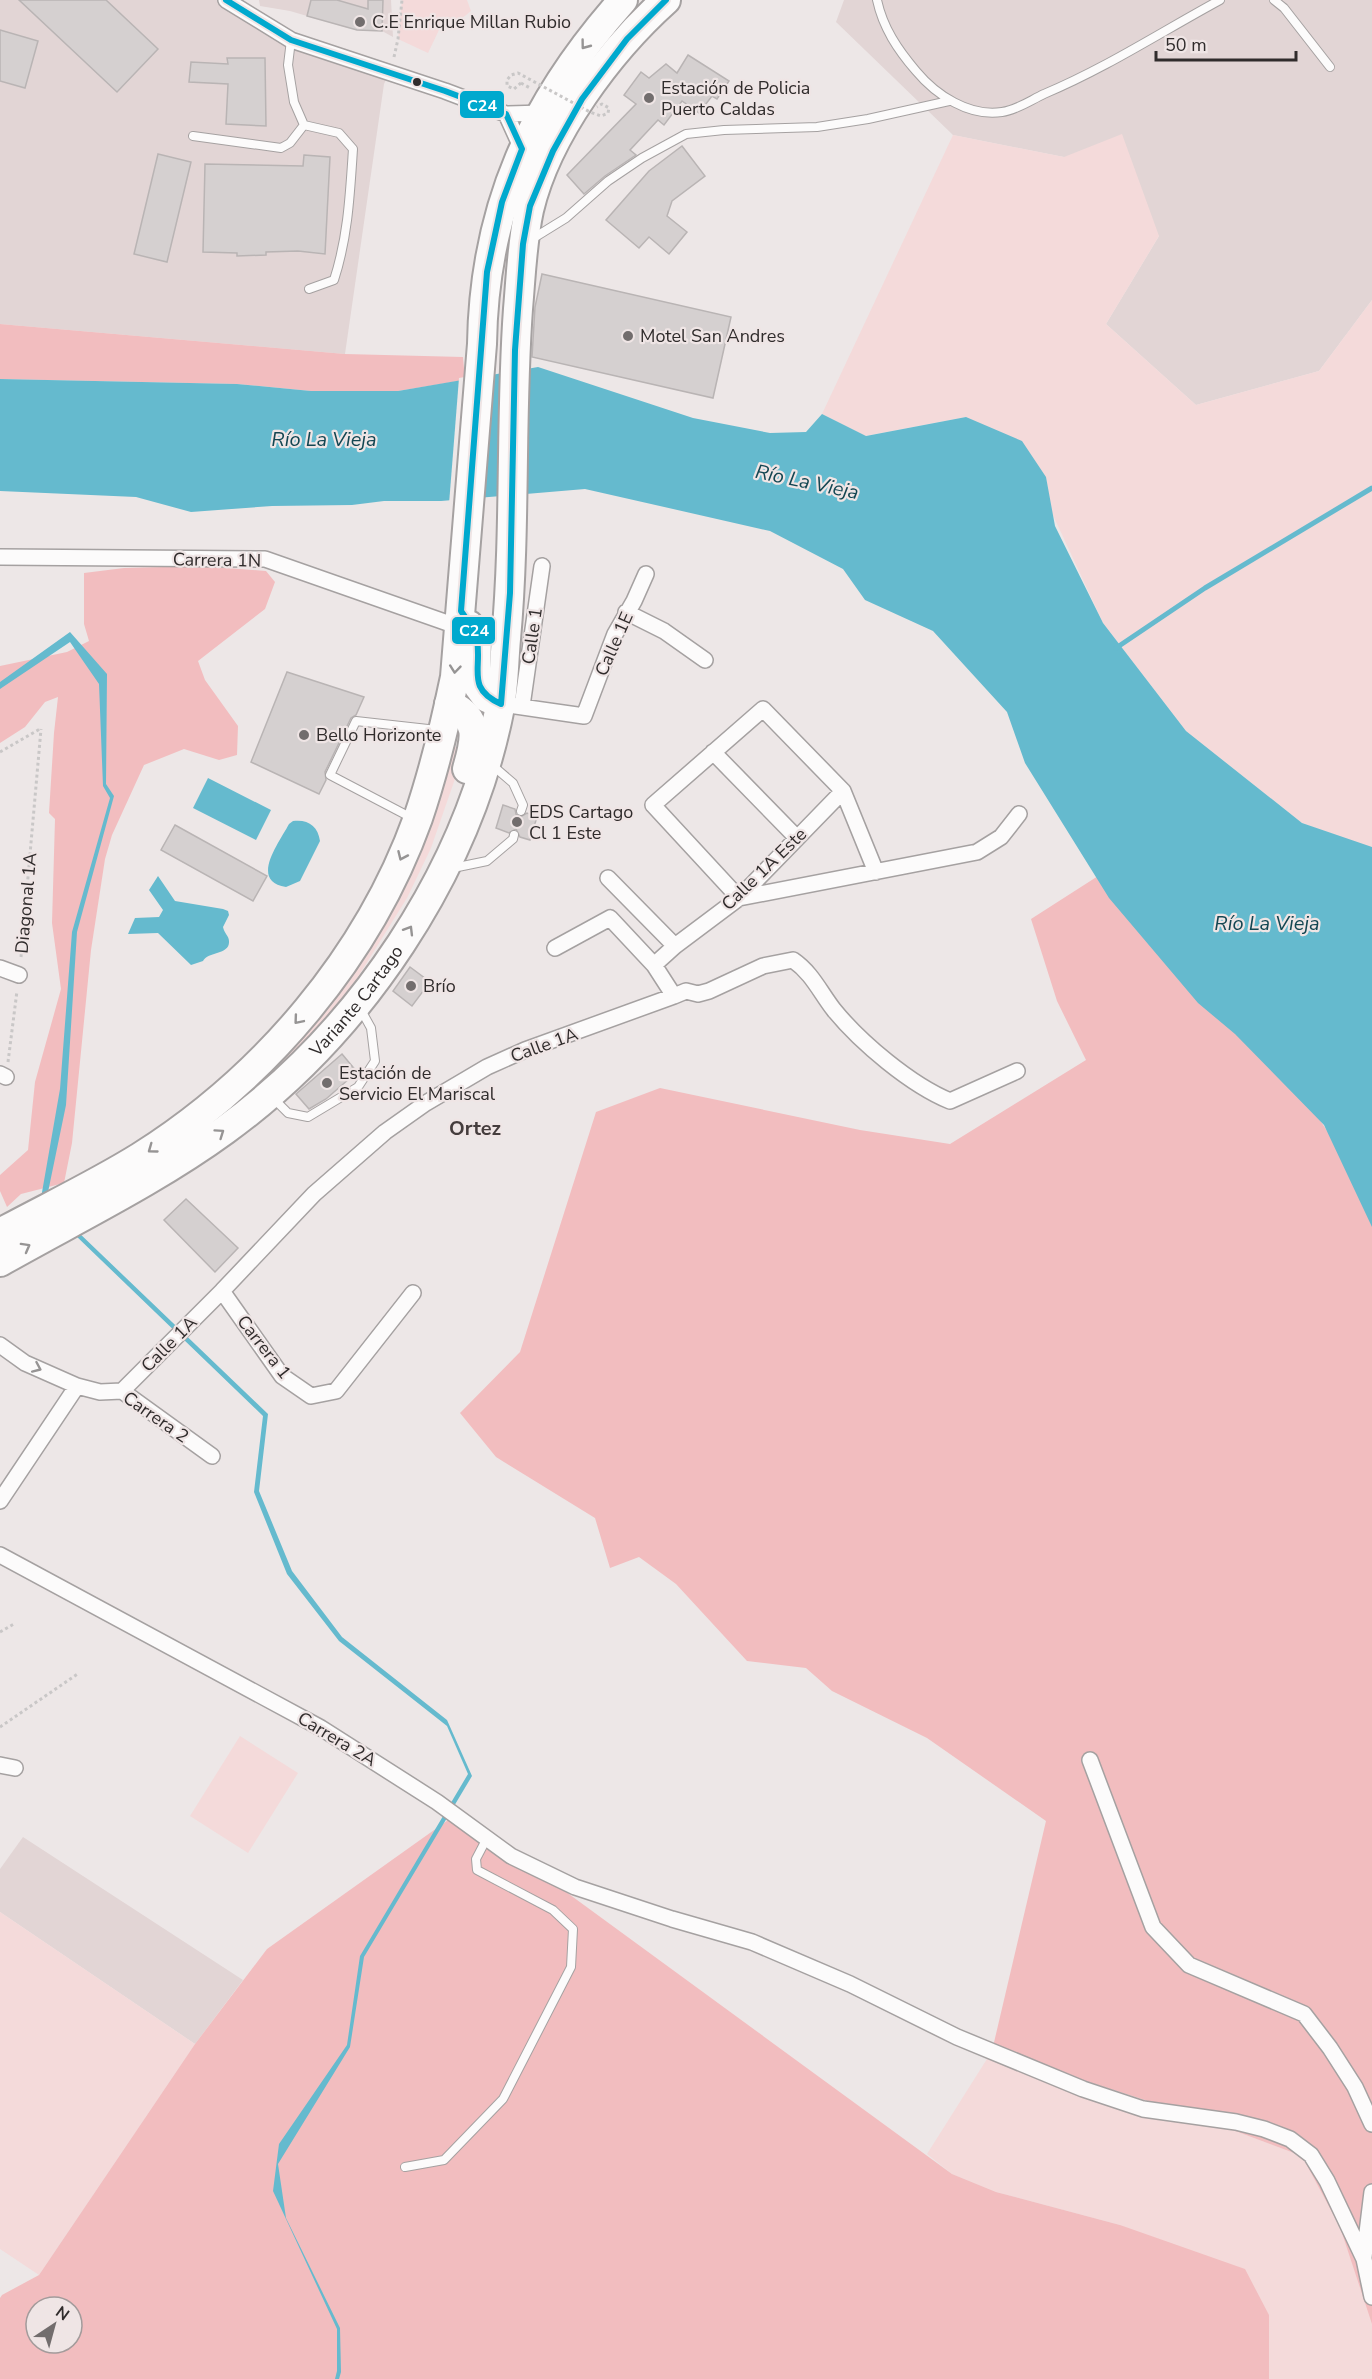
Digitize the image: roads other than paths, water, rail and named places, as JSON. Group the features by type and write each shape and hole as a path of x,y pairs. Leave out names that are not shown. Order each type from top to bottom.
{"highway":[{"name":"Variante Cartago","path":"74,1207 206,1109 273,1048 319,995 364,928 384,893 417,820 447,718 455,677 483,313 489,257 502,202 522,149 543,113 584,46 623,0"},
{"name":"Variante Cartago","path":"0,1233 45,1222 74,1207 163,1171 223,1131 269,1095 330,1035 357,1003 404,939 442,870 474,797 486,760 511,705 510,593 515,350 523,244 530,206 540,178 566,124 611,58 666,0"},
{"path":"461,610 477,638 476,678 478,686 487,698 511,705"},
{"path":"447,718 458,708 468,718 475,736 466,771 474,797"},
{"name":"Variante Cartago","path":"0,1262 45,1222"}],"street":[{"path":"226,0 291,40 506,114 543,113"},
{"path":"506,114 522,149"},
{"name":"Carrera 1N","path":"0,557 265,559 461,610"},
{"name":"Calle 1","path":"511,705 542,566"},
{"name":"Calle 1E","path":"511,705 584,716 626,612 634,602 646,574"},
{"path":"626,612 664,631 705,660"},
{"path":"876,872 843,791 763,709 653,805 739,898 876,872 977,852 1001,837 1019,814"},
{"path":"713,752 797,838"},
{"name":"Calle 1A Este","path":"654,966 675,946 739,898 843,791"},
{"path":"608,878 675,946"},
{"path":"555,948 610,918 654,966 674,996"},
{"name":"Calle 1A","path":"122,1390 222,1291 314,1194 385,1132 426,1102 487,1067 525,1050 674,996 686,992 698,994 709,992 763,966 793,960 806,969 834,1011 879,1055 933,1094 951,1101 1017,1071"},
{"path":"0,968 20,975"},
{"name":"Carrera 1","path":"222,1291 282,1376 311,1396 336,1391 413,1293"},
{"name":"Carrera 2","path":"0,1345 25,1363 77,1386 100,1392 122,1390 212,1456"},
{"path":"0,1501 77,1386"},
{"name":"Carrera 2A","path":"0,1555 321,1728 437,1802 512,1856 575,1887 752,1942 850,1984 957,2037 1083,2089 1143,2109 1236,2122 1290,2139 1311,2155 1327,2181 1364,2259"},
{"path":"1090,1760 1153,1927 1190,1965 1304,2014 1330,2048 1355,2087 1372,2124"},
{"path":"1372,2192 1364,2259 1372,2297"}],"lane":[{"path":"877,0 880,15 891,38 929,87 949,101 985,112 1003,112 1091,74 1220,0"},
{"path":"1274,0 1284,8 1330,67"},
{"path":"291,40 288,65 294,102 304,125"},
{"path":"523,244 566,218 608,182 642,158 687,134 724,130 817,127 868,119 949,101"},
{"path":"193,136 281,148 290,143 304,125"},
{"path":"304,125 339,133 353,149 348,220 334,280 309,289"},
{"path":"417,820 330,775 356,721 447,718"},
{"path":"486,760 513,783 523,805 521,811"},
{"path":"442,870 487,861 513,839 514,835"},
{"path":"269,1095 288,1113 308,1117 358,1087 375,1061 371,1028 357,1003"},
{"path":"405,2167 444,2160 503,2099 571,1967 573,1929 552,1910 477,1870 476,1859 487,1838"}],"water":[{"name":"Río La Vieja","path":"538,367 693,418 770,433 806,432 822,414 866,436 966,417 1022,441 1046,477 1055,526 1103,623 1186,731 1302,823 1372,847 1372,1227 1324,1125 1235,1034 1198,1003 1109,898 1025,763 1007,712 933,631 865,600 843,569 770,531 585,489 441,501 384,501 352,505 272,506 191,512 136,497 0,491 0,379 237,384 311,391 398,391"},
{"path":"70,632 107,674 106,784 114,796 77,932 66,1105 47,1197 52,1207 268,1414 259,1491 292,1571 342,1637 447,1720 472,1776 364,1957 350,2047 278,2164 286,2218 340,2328 341,2372 339,2379 335,2379 337,2329 273,2191 279,2144 347,2045 360,1956 468,1774 447,1726 339,1641 287,1574 254,1492 263,1416 47,1208 41,1198 60,1089 72,932 110,798 103,786 99,684 70,642 0,689 0,682"},
{"path":"208,778 271,810 256,840 193,808"},
{"path":"293,821 308,822 317,831 320,841 300,881 286,887 275,883 269,877 268,869 274,851"},
{"path":"158,876 175,901 228,911 229,915 223,927 229,939 226,949 191,965 158,933 128,934 135,918 159,917 163,910 149,890"}],"waterway":[{"path":"1116,648 1205,588 1372,488"}],"place":[{"name":"C.E Enrique Millan Rubio","path":"360,22"},
{"name":"Estación de Policia Puerto Caldas","path":"649,98"},
{"name":"Motel San Andres","path":"628,336"},
{"name":"Bello Horizonte","path":"304,735"},
{"name":"EDS Cartago Cl 1 Este","path":"517,822"},
{"name":"Brío","path":"411,986"},
{"name":"Estación de Servicio El Mariscal","path":"327,1083"}],"district":[{"name":"Ortez","path":"475,1128"}]}
